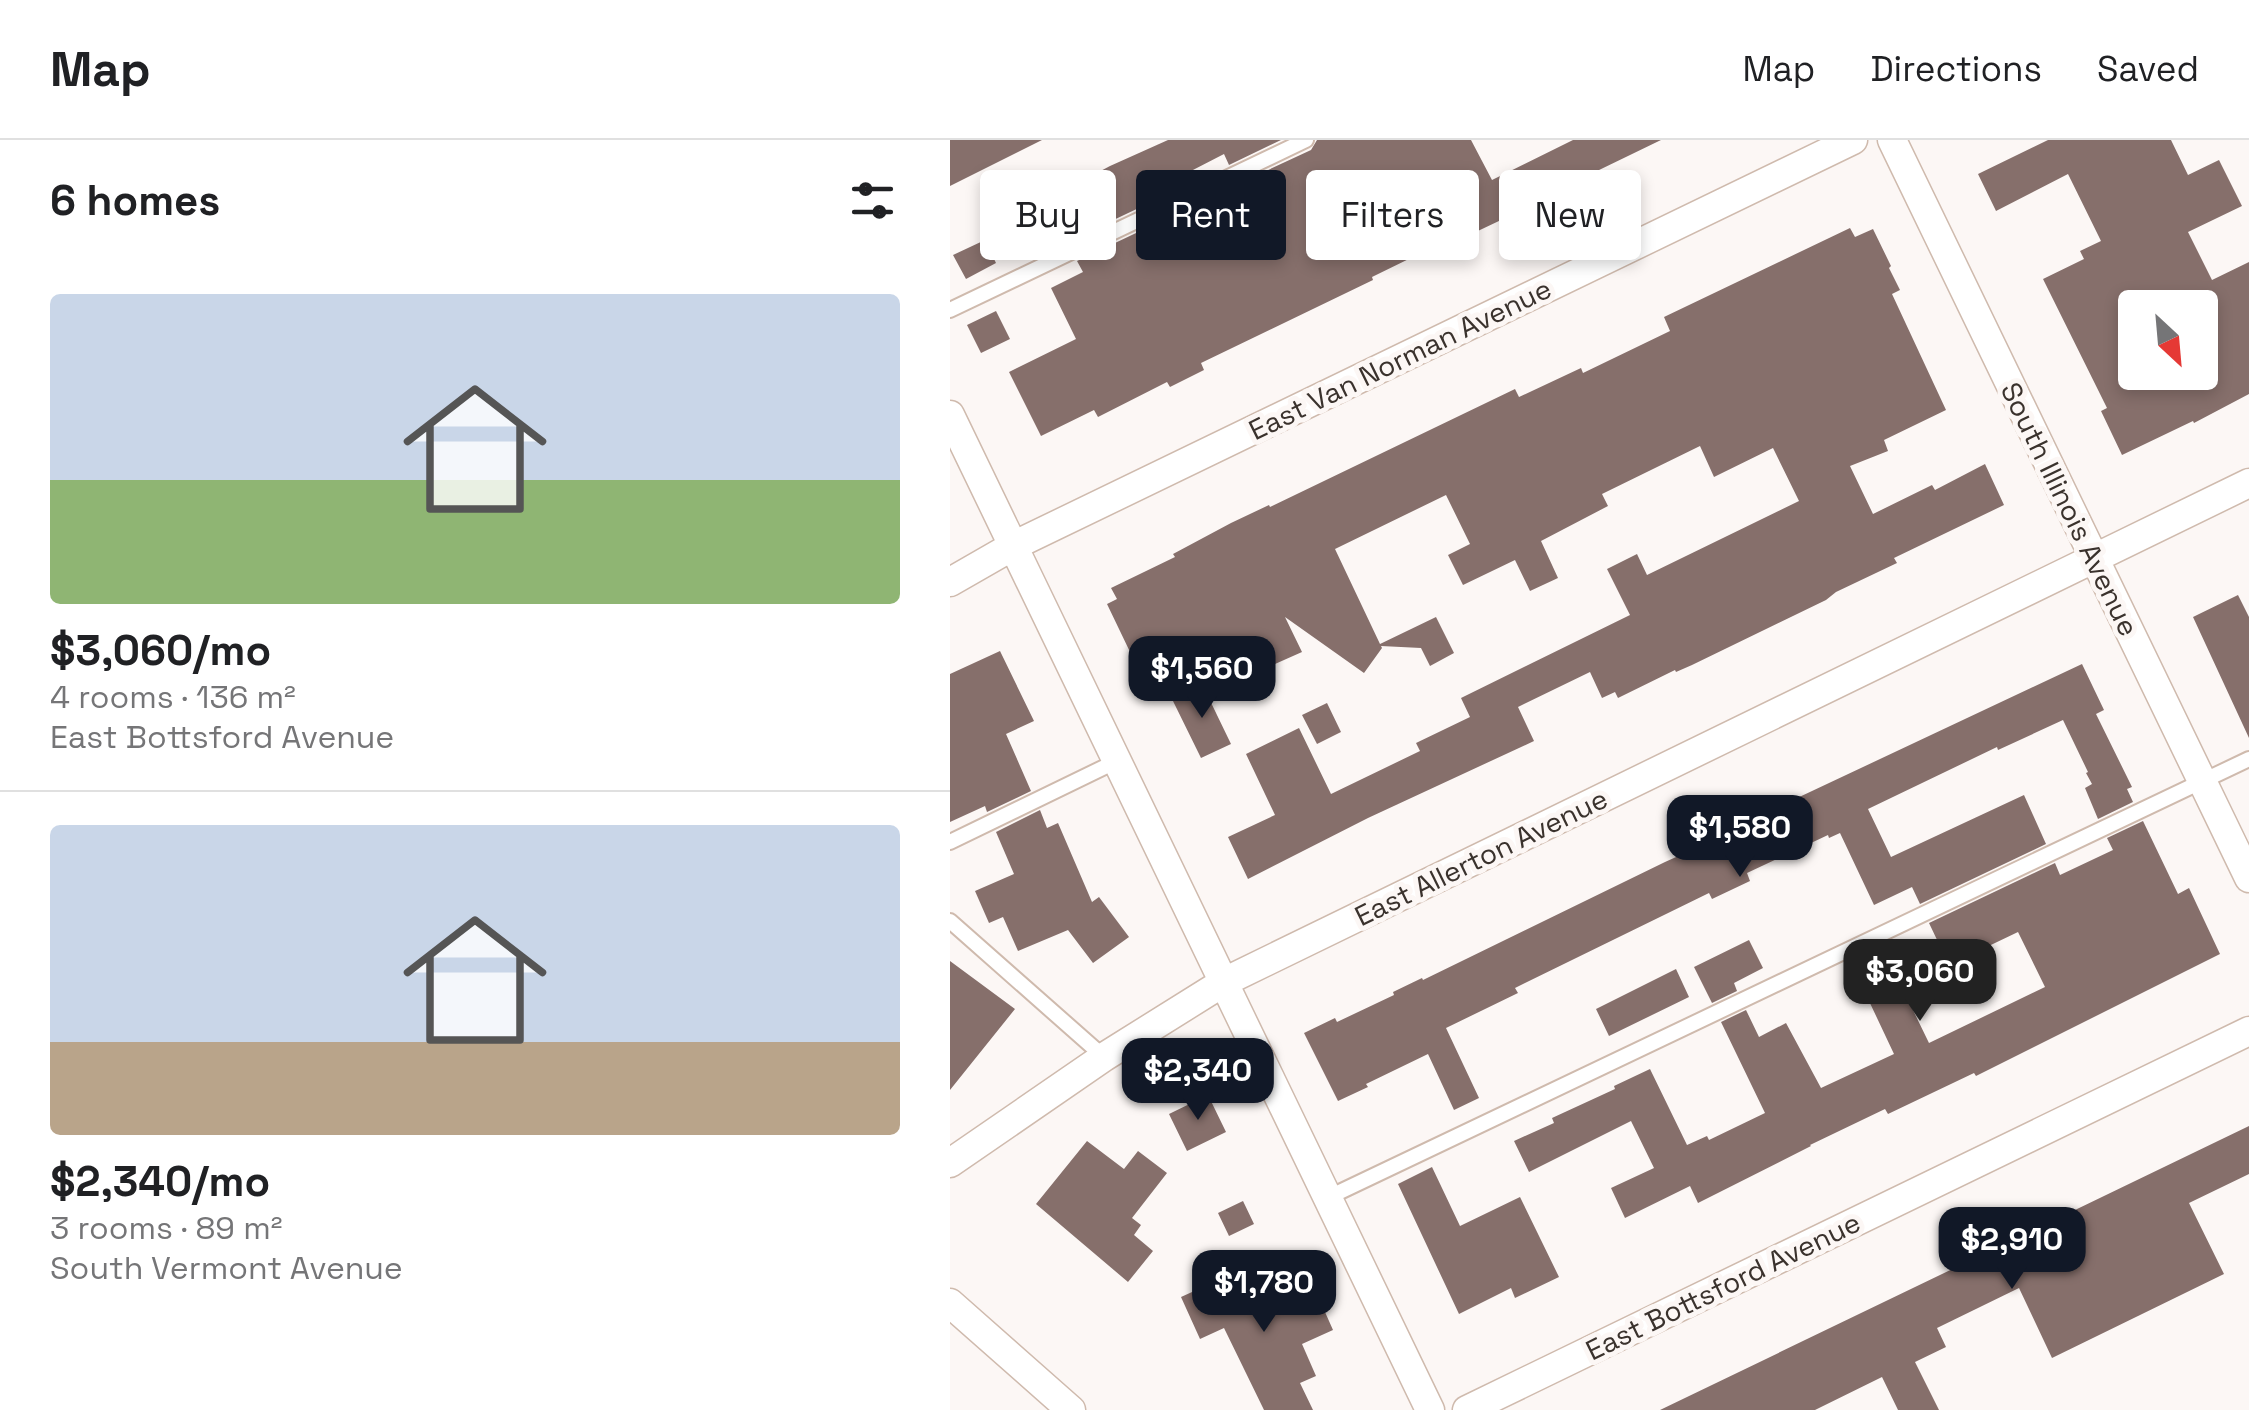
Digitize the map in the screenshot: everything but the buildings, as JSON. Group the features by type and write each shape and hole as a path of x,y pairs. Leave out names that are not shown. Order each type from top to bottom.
{"street":[{"name":"East Van Norman Avenue","path":"950,582 1013,546 1853,140"},
{"name":"South Illinois Avenue","path":"1892,140 2249,878"},
{"path":"950,415 1430,1410"},
{"name":"East Allerton Avenue","path":"950,1163 1104,1056 1224,982 2249,483"},
{"name":"East Bottsford Avenue","path":"1467,1410 2249,1031"},
{"path":"950,1303 1071,1410"}],"lane":[{"path":"950,310 1306,140"},
{"path":"1328,1198 2249,759"},
{"path":"950,842 1117,761"},
{"path":"950,921 1104,1056"}]}
